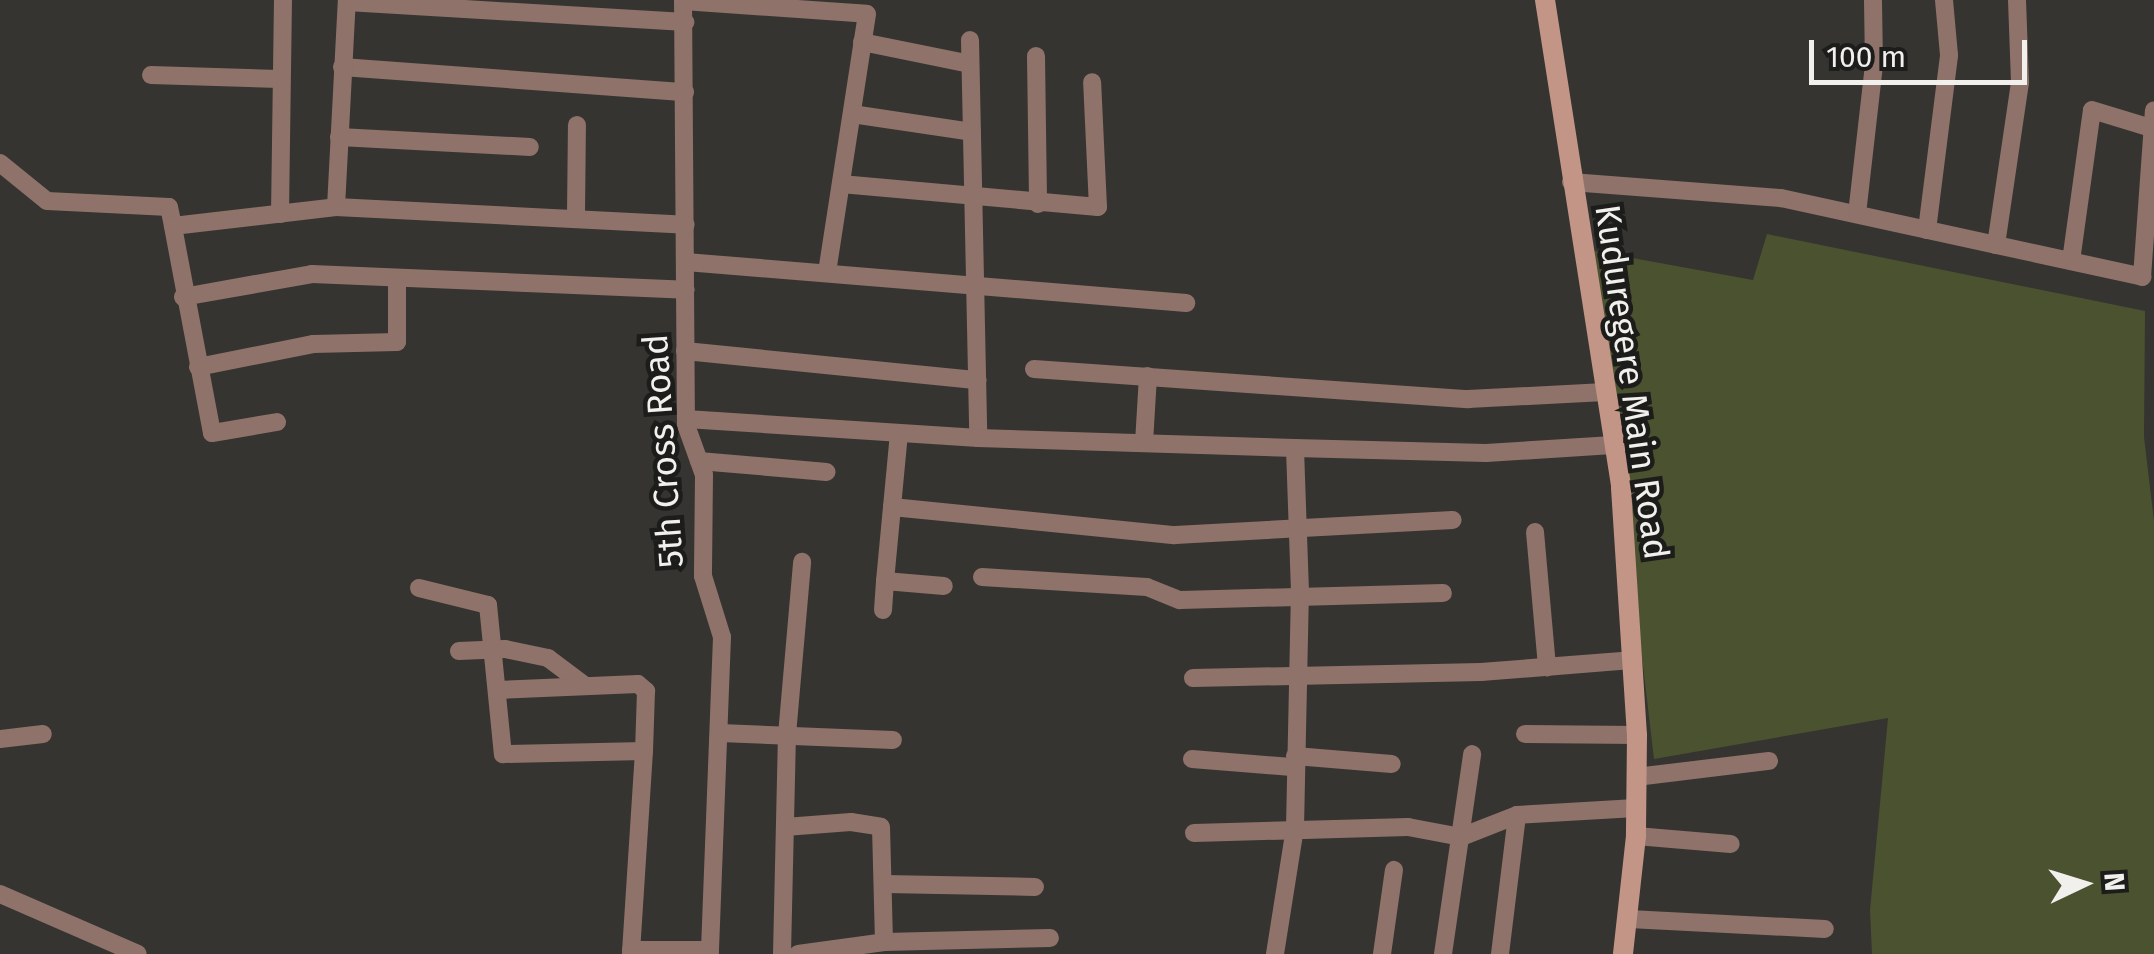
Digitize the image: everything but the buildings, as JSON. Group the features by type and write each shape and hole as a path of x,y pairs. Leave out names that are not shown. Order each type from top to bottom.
{"street":[{"path":"280,214 283,0"},
{"path":"683,0 867,14 827,273"},
{"name":"5th Cross Road","path":"683,0 686,419 699,461 703,576 722,637 710,952"},
{"name":"Kuduregere Main Road","path":"1546,0 1614,444 1632,660 1637,736 1636,836 1622,954"},
{"path":"1857,214 1874,65 1872,0"},
{"path":"1927,230 1949,54 1944,0"},
{"path":"1996,245 2020,82 2017,0"},
{"path":"336,207 347,1 684,22"},
{"path":"970,40 978,438"},
{"path":"862,42 970,64"},
{"path":"1036,56 1038,204"},
{"path":"342,67 685,92"},
{"path":"151,75 279,79"},
{"path":"841,184 975,200 1098,207 1092,82"},
{"path":"1571,182 1781,198 1857,214 2071,262 2142,277 2154,122 2092,110 2071,262"},
{"path":"852,114 972,132"},
{"path":"576,215 577,126"},
{"path":"339,137 530,147"},
{"path":"0,163 47,202 170,207 183,297 212,433 277,422"},
{"path":"173,226 336,207 576,215 686,224"},
{"path":"686,262 1186,303"},
{"path":"183,297 312,274 686,290"},
{"path":"198,368 312,344 398,342 397,278"},
{"path":"685,351 978,380"},
{"path":"1034,369 1468,399 1606,392"},
{"path":"1144,443 1148,376"},
{"path":"686,419 978,438 1295,448 1486,453 1614,444"},
{"path":"883,610 899,432"},
{"path":"1276,954 1295,828 1294,676 1300,592 1295,448"},
{"path":"699,461 827,472"},
{"path":"892,508 1176,535 1453,520"},
{"path":"1535,532 1547,666"},
{"path":"782,954 787,736 802,562"},
{"path":"982,577 1147,587 1180,600 1300,592 1442,594"},
{"path":"885,580 944,586"},
{"path":"420,588 483,600 503,754 644,751"},
{"path":"460,651 492,650 548,658 584,685"},
{"path":"1193,678 1632,660"},
{"path":"496,690 632,682 646,690 631,952 710,952"},
{"path":"720,733 893,740"},
{"path":"0,738 43,734"},
{"path":"1525,734 1637,736"},
{"path":"1443,954 1472,754"},
{"path":"1192,760 1392,764"},
{"path":"1636,778 1768,761"},
{"path":"1194,834 1408,827 1462,837 1517,815 1636,808"},
{"path":"1500,954 1517,815"},
{"path":"785,827 851,822 881,827 884,942"},
{"path":"1636,836 1731,844"},
{"path":"1382,954 1394,870"},
{"path":"885,884 1034,887"},
{"path":"0,894 138,954"},
{"path":"1628,919 1825,929"},
{"path":"798,954 884,942 1050,938"}],"green space":[{"path":"1767,234 2145,311 2144,437 2154,521 2154,954 1872,954 1870,910 1888,718 1654,759 1594,251 1753,280"}]}
